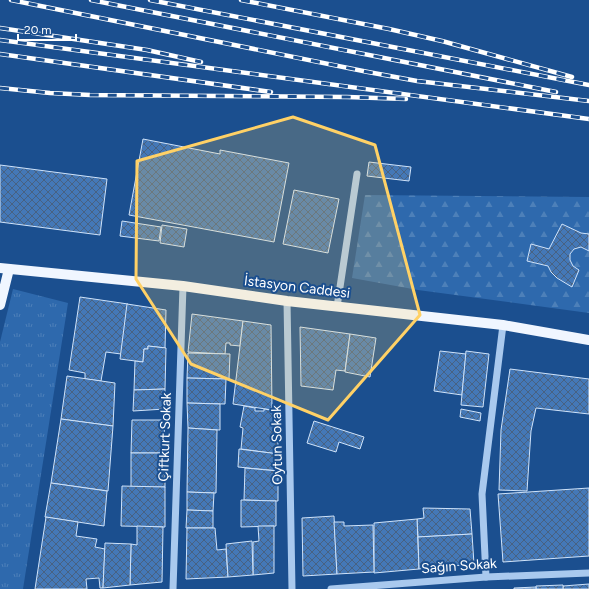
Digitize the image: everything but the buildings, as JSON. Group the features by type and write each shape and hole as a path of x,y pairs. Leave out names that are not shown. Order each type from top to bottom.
{"main road":[{"name":"İstasyon Caddesi","path":"4,269 184,286 287,301 503,325 589,340"},
{"path":"0,304 4,269"}],"street":[{"path":"337,307 357,174"},
{"name":"Çiftkurt Sokak","path":"172,589 184,286"},
{"name":"Oytun Sokak","path":"287,301 292,589"},
{"path":"486,577 482,494 503,325"},
{"name":"Sağın Sokak","path":"331,589 486,577 589,573"}],"highlighted area":[{"path":"293,117 375,145 420,315 328,420 191,364 136,279 137,161"}],"green space":[{"path":"365,195 589,197 589,313 418,290 352,278"},
{"path":"13,289 68,303 23,589 0,589 0,342"}],"railway":[{"path":"11,0 417,81 589,101"},
{"path":"91,0 556,92"},
{"path":"150,0 589,85"},
{"path":"241,0 442,41 572,77"},
{"path":"0,28 147,50 201,62"},
{"path":"0,40 589,119"},
{"path":"0,54 271,92"},
{"path":"0,88 90,95 347,97 406,99"}]}
